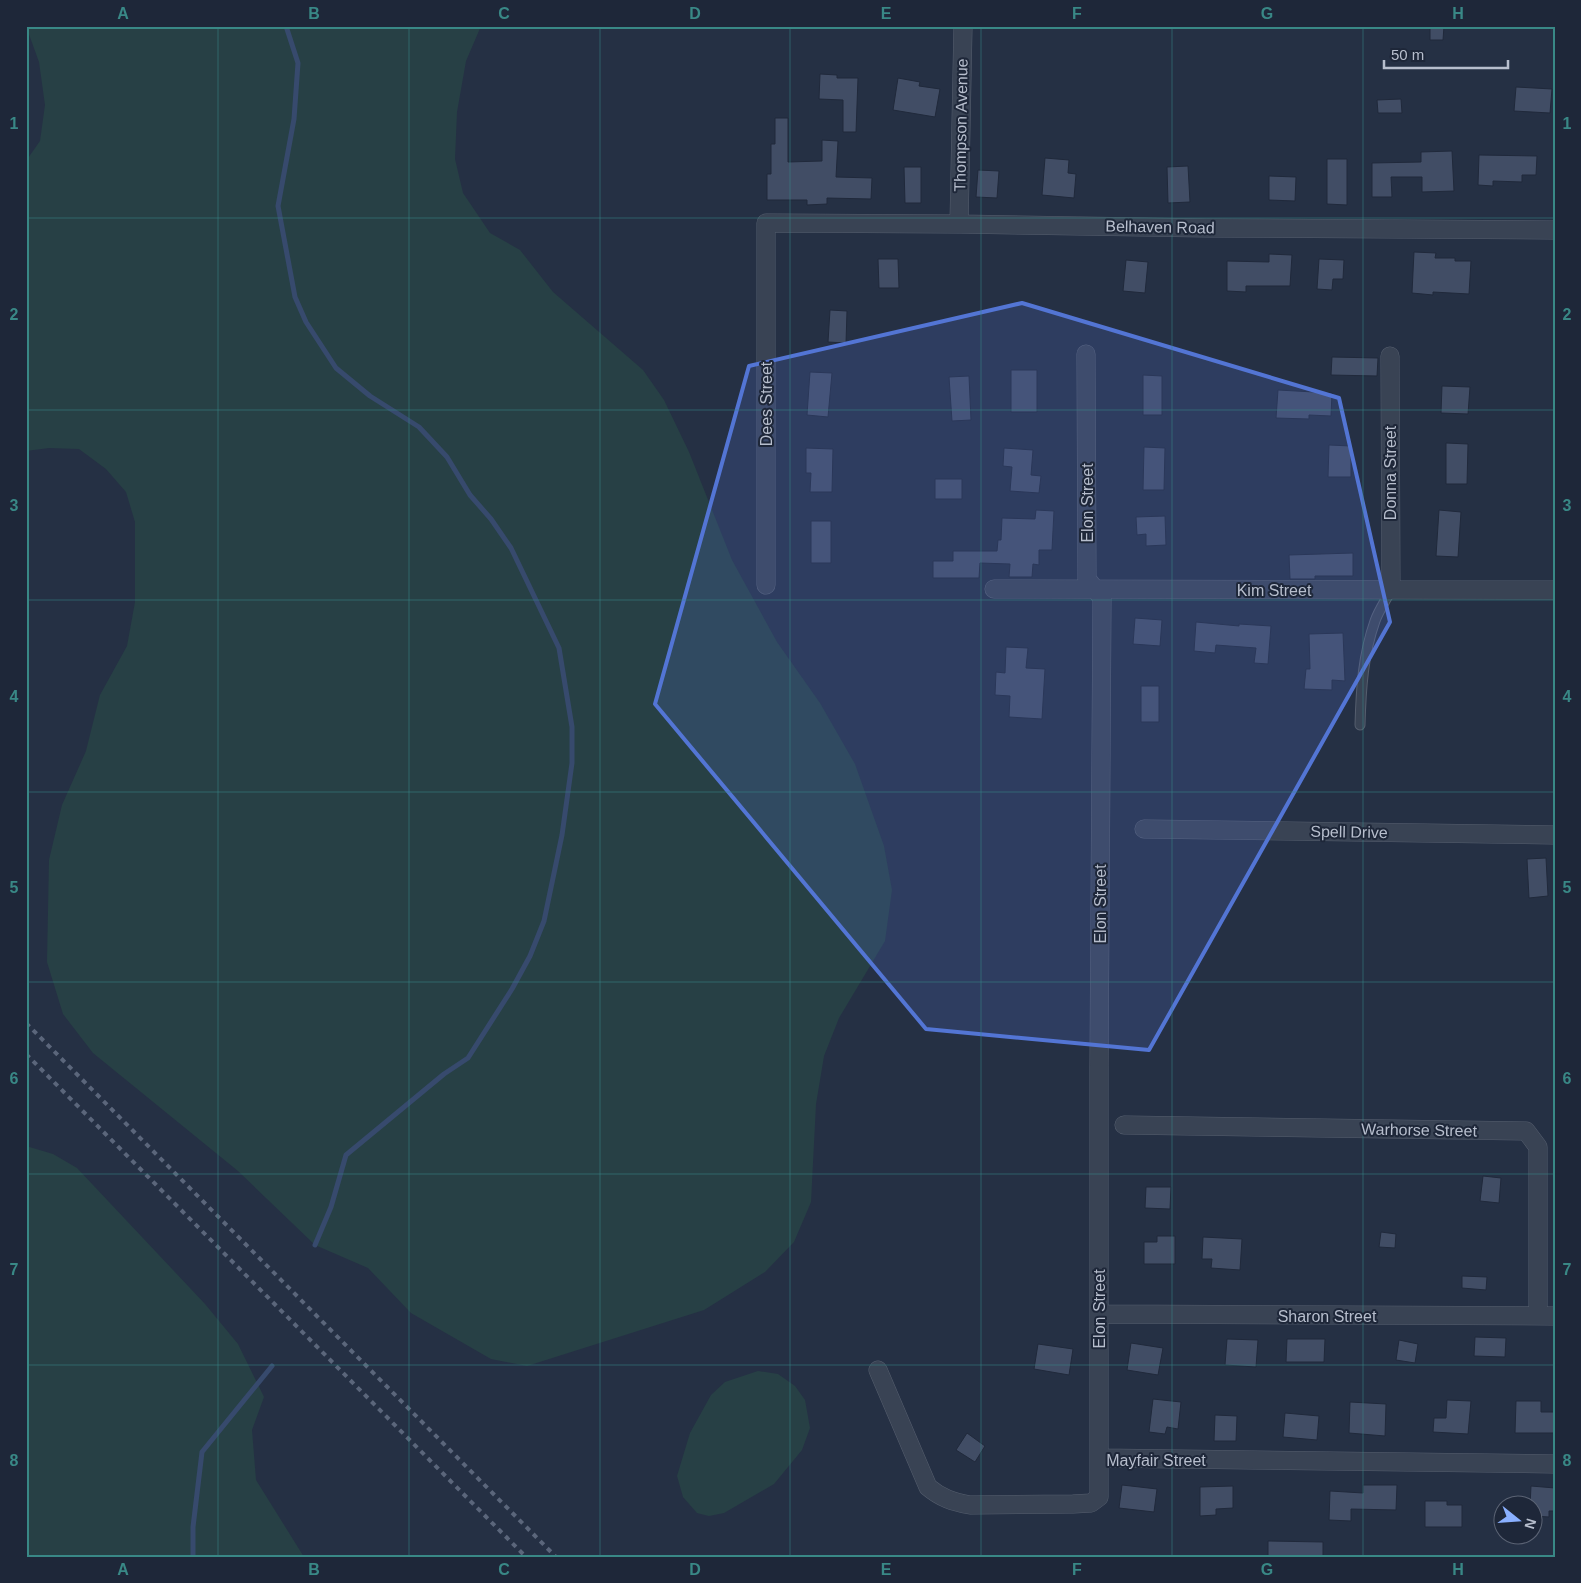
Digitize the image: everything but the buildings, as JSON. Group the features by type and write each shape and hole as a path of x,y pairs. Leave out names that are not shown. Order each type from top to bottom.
{"street":[{"name":"Thompson Avenue","path":"960,224 963,26"},
{"name":"Belhaven Road","path":"766,223 1555,230"},
{"name":"Dees Street","path":"766,223 766,585"},
{"name":"Elon Street","path":"1086,354 1088,579 1102,598 1100,1458"},
{"name":"Donna Street","path":"1390,356 1391,590"},
{"name":"Kim Street","path":"994,589 1555,590"},
{"name":"Spell Drive","path":"1144,829 1555,835"},
{"name":"Warhorse Street","path":"1124,1125 1526,1131 1538,1148 1546,1315"},
{"name":"Sharon Street","path":"1099,1314 1546,1315"},
{"name":"Mayfair Street","path":"878,1370 928,1487 939,1496 954,1502 970,1505 1091,1503 1099,1497 1100,1458 1555,1464"}],"lane":[{"path":"1360,725 1364,662 1376,620 1391,590"}],"highlighted area":[{"path":"1022,303 1339,398 1390,622 1149,1050 926,1029 655,704 749,366"}],"green space":[{"path":"26,26 481,26 466,61 457,112 455,159 463,193 490,233 520,250 553,292 643,370 664,400 689,452 732,560 777,642 820,703 855,764 884,846 892,890 885,941 839,1018 824,1056 816,1104 811,1202 794,1242 765,1272 704,1310 527,1366 491,1359 411,1313 368,1268 315,1245 238,1171 93,1053 63,1014 47,962 49,860 62,805 86,751 100,695 127,646 135,602 135,522 126,492 106,469 79,449 49,448 26,451 26,161 40,141 45,105 39,62"},
{"path":"26,1146 53,1154 77,1168 205,1304 238,1344 264,1397 252,1430 256,1480 304,1557 26,1557"},
{"path":"758,1371 778,1374 795,1386 805,1400 810,1428 802,1450 774,1484 724,1513 709,1516 697,1513 683,1497 677,1476 690,1433 711,1395 725,1382"}],"waterway":[{"path":"286,26 298,63 294,119 278,206 295,297 306,322 336,368 370,396 419,427 447,457 470,495 491,519 511,548 559,648 572,727 572,763 562,835 544,921 530,956 512,989 468,1058 444,1074 346,1155 331,1207 315,1245"},
{"path":"193,1557 193,1527 202,1452 272,1366"}],"railway":[{"path":"26,1023 556,1557"},
{"path":"26,1054 526,1557"}]}
